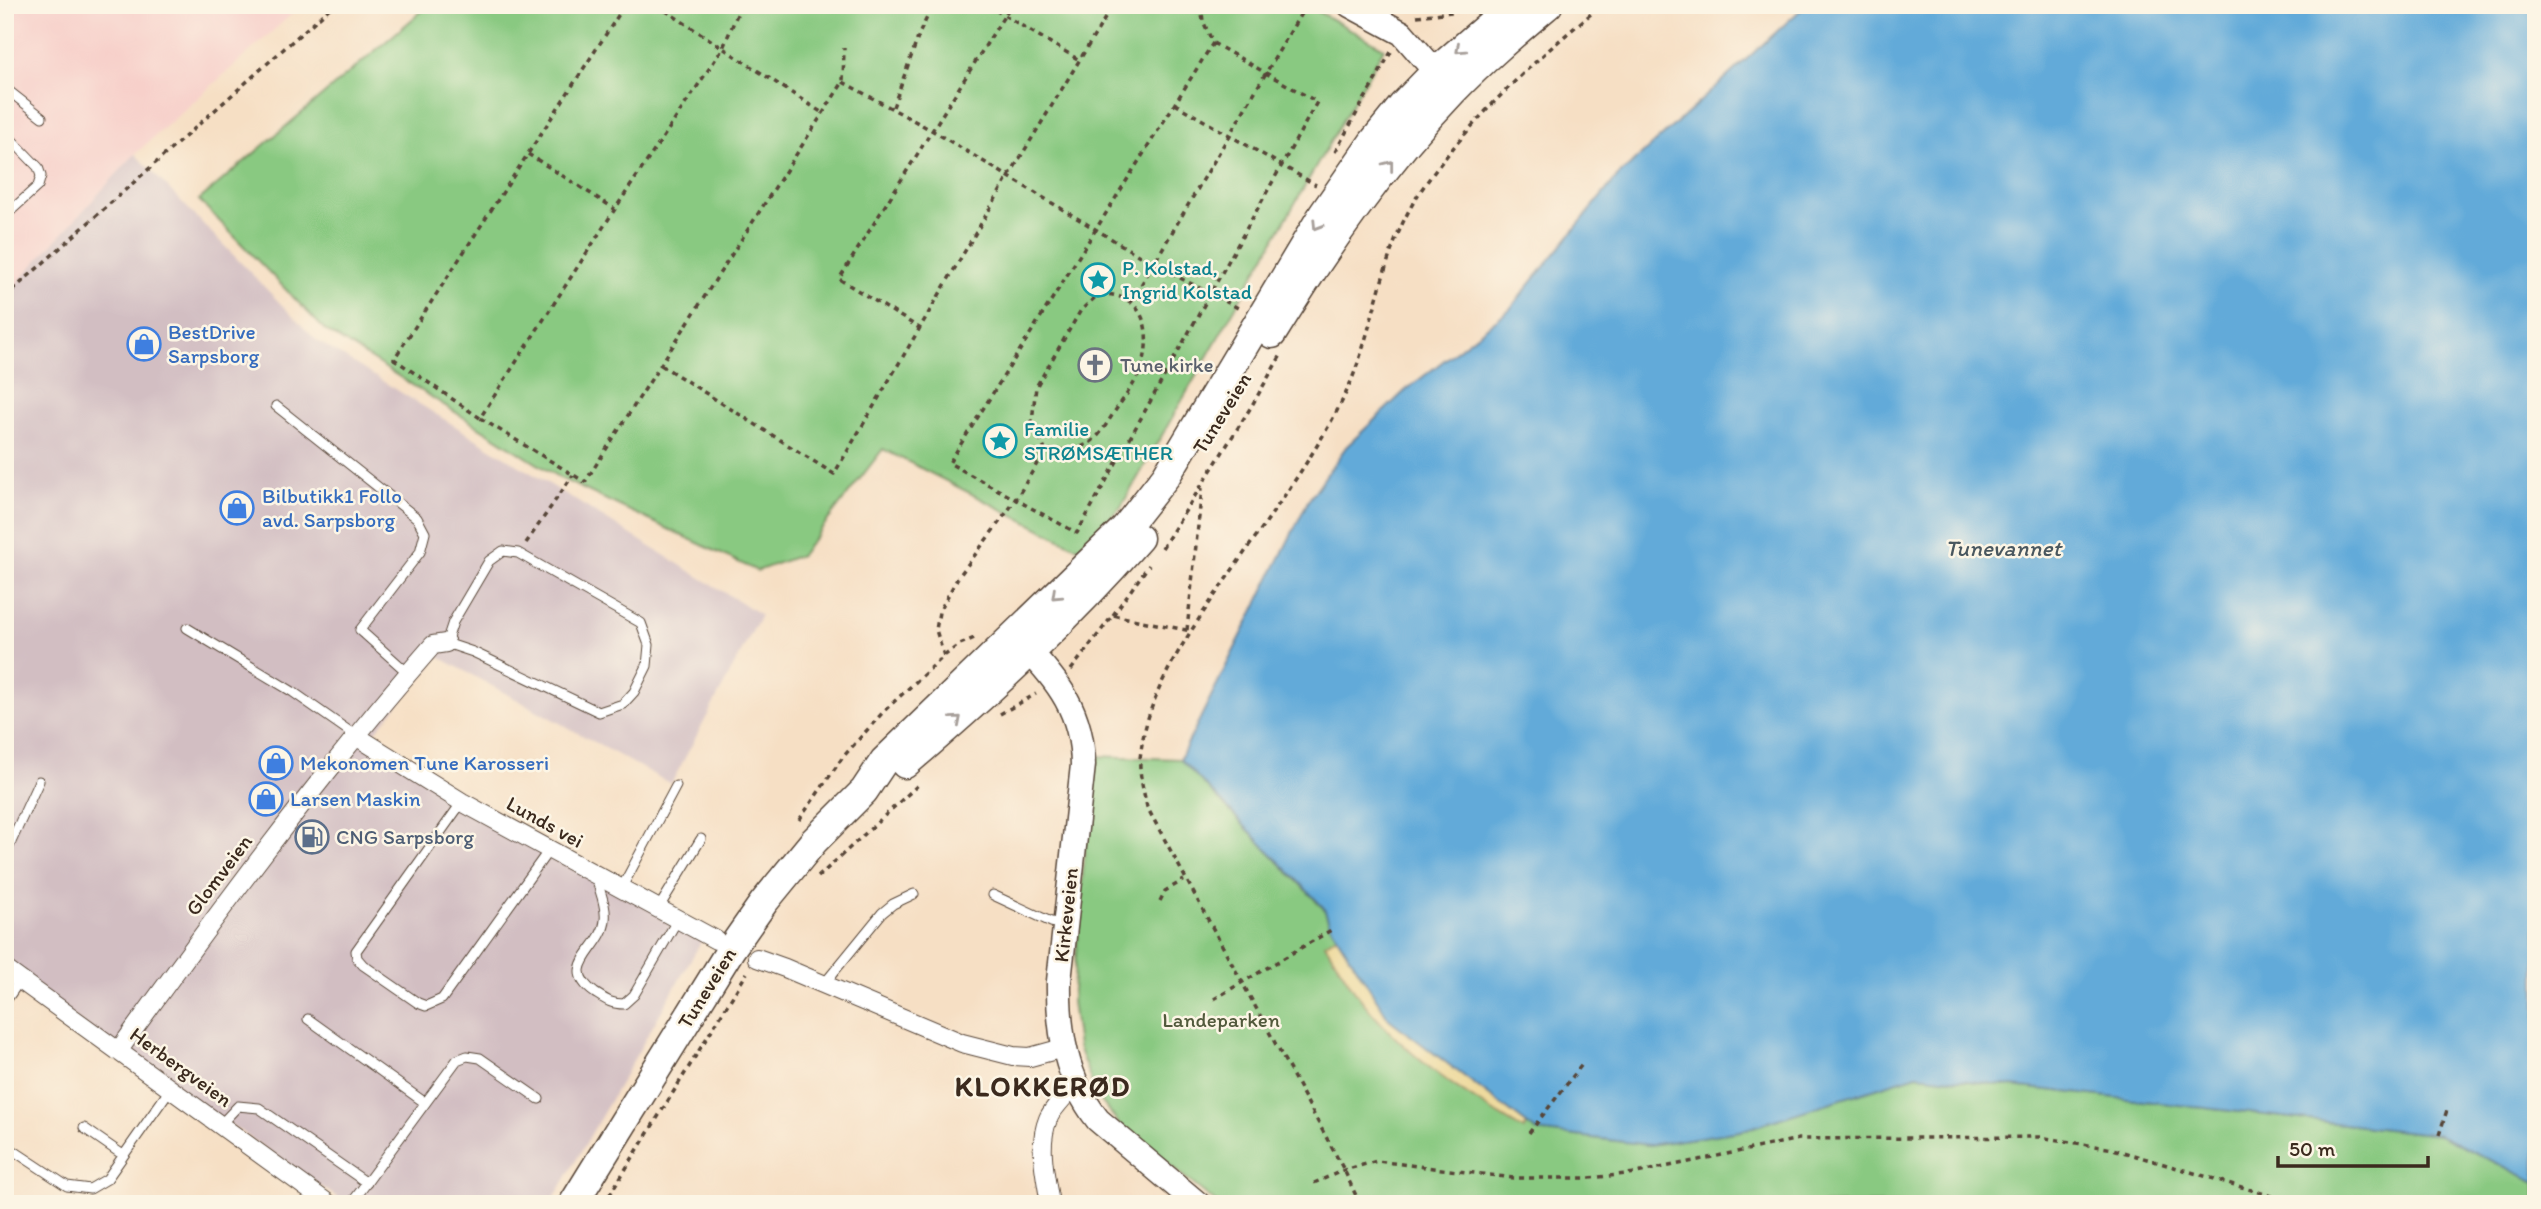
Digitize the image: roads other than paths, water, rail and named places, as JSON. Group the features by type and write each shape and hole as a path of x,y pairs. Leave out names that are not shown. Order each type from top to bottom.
{"main road":[{"name":"Tuneveien","path":"573,1204 731,949 764,902 814,841 864,790 884,761 1023,643 1146,504 1166,476 1260,320 1342,228 1387,167 1444,81 1512,5"},
{"name":"Tuneveien","path":"1444,81 1488,56 1548,5"}],"street":[{"path":"1350,5 1444,81"},
{"name":"Glomveien","path":"119,1050 276,837 356,736 433,645 446,643"},
{"name":"Kirkeveien","path":"1023,643 1057,682 1076,719 1082,748 1083,765 1058,1014 1063,1048 1087,1106 1110,1132 1198,1204"},
{"name":"Lunds vei","path":"356,736 462,802 716,940"},
{"path":"757,958 962,1042 1030,1057 1063,1048"},
{"name":"Herbergveien","path":"5,969 221,1124 309,1198 329,1204"},
{"path":"1051,1204 1044,1166 1043,1139 1048,1118 1076,1084"}],"lane":[{"path":"5,88 41,117"},
{"path":"5,133 38,167 41,176 37,186 5,216"},
{"path":"276,406 417,518 425,533 421,552 360,629 408,673"},
{"path":"503,551 519,553 641,623 649,645 647,666 634,692 623,704 599,712 473,652 446,643 453,622 489,561 503,551"},
{"path":"187,628 293,692 356,736"},
{"path":"5,855 39,781"},
{"path":"621,889 676,786"},
{"path":"462,802 356,951 357,958 363,965 418,1003 426,1006 442,999 548,850"},
{"path":"659,909 701,839"},
{"path":"596,875 606,918 581,965 580,977 583,985 611,1004 624,1004 635,995 678,919"},
{"path":"824,984 882,913 893,904 914,894"},
{"path":"993,895 1051,922 1065,925"},
{"path":"5,1002 21,979"},
{"path":"308,1019 424,1102"},
{"path":"351,1204 457,1060 467,1056 480,1058 540,1099"},
{"path":"5,1145 67,1186 90,1189 100,1185 171,1088"},
{"path":"221,1124 238,1106 259,1108 366,1183"},
{"path":"84,1128 123,1155"}],"water":[{"name":"Tunevannet","path":"1806,5 2536,5 2536,1182 2439,1135 1917,1075 1740,1131 1649,1145 1536,1131 1389,1019 1330,925 1324,908 1180,759 1308,501 1346,447 1406,390 1510,309 1617,177"}],"place":[{"name":"P. Kolstad, Ingrid Kolstad","path":"1098,280"},
{"name":"BestDrive Sarpsborg","path":"144,344"},
{"name":"Tune kirke","path":"1095,365"},
{"name":"Familie STRØMSÆTHER","path":"1000,441"},
{"name":"Bilbutikk1 Follo avd. Sarpsborg","path":"237,508"},
{"name":"Mekonomen Tune Karosseri","path":"276,763"},
{"name":"Larsen Maskin","path":"266,799"},
{"name":"CNG Sarpsborg","path":"312,837"}],"district":[{"name":"KLOKKERØD","path":"1043,1086"}],"park label":[{"name":"Landeparken","path":"1221,1020"}]}
